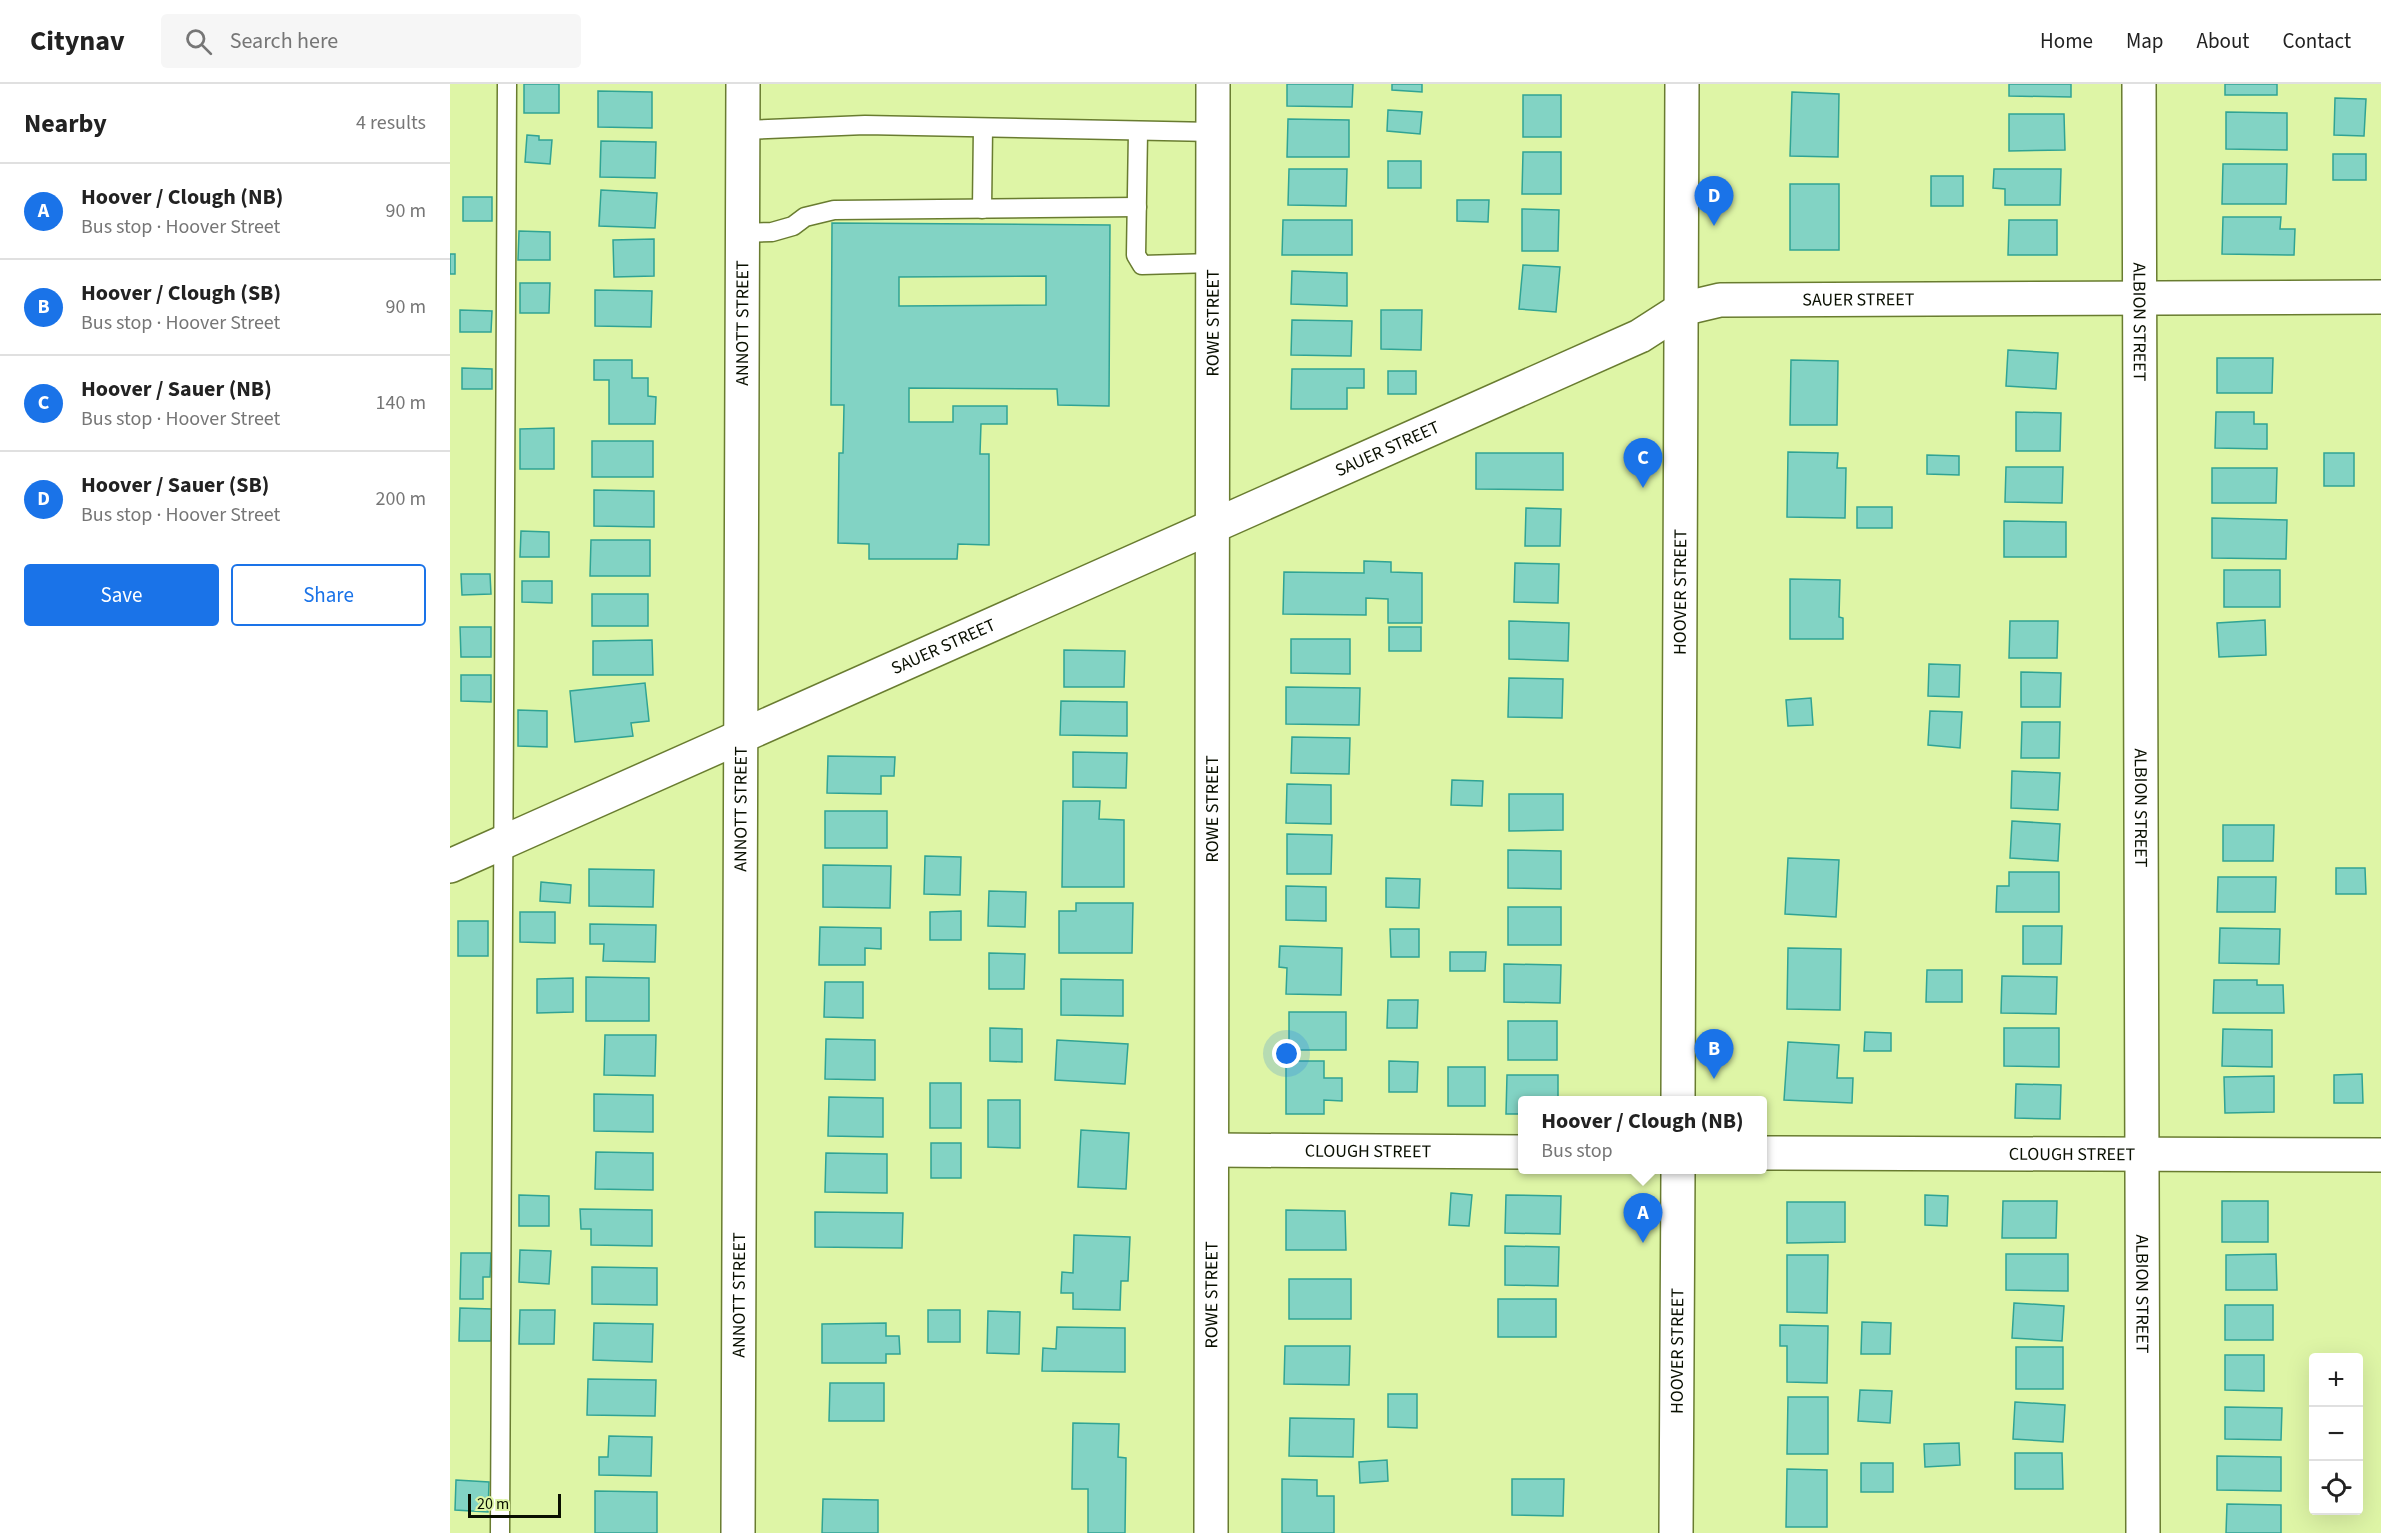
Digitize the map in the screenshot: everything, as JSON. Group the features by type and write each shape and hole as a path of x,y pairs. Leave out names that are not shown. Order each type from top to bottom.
{"street":[{"name":"ANNOTT STREET","path":"738,1533 744,84"},
{"name":"ROWE STREET","path":"1211,1533 1213,84"},
{"name":"HOOVER STREET","path":"1678,1096 1683,84"},
{"name":"ALBION STREET","path":"2139,84 2143,1533"},
{"name":"SAUER STREET","path":"450,866 1640,336 1682,309 1720,300 2381,297"},
{"name":"CLOUGH STREET","path":"1212,1150 1518,1152"},
{"name":"CLOUGH STREET","path":"1767,1153 2381,1155"},
{"name":"HOOVER STREET","path":"1676,1533 1678,1174"}],"lane":[{"path":"500,1533 507,84"},
{"path":"743,130 865,125 1213,132"},
{"path":"982,209 983,128"},
{"path":"1138,132 1136,255 1142,265 1213,263"},
{"path":"743,233 772,232 793,226 805,217 834,210 1137,207"}],"building":[{"path":"524,84 559,84 559,113 524,113"},
{"path":"1287,84 1353,84 1352,107 1287,106"},
{"path":"1392,84 1422,84 1422,92 1392,90"},
{"path":"2009,84 2071,84 2071,97 2009,96"},
{"path":"2225,84 2277,84 2277,95 2225,95"},
{"path":"598,91 652,92 652,128 598,127"},
{"path":"1792,92 1839,94 1838,157 1790,156"},
{"path":"1523,95 1561,95 1561,137 1523,137"},
{"path":"2335,98 2366,99 2364,136 2334,135"},
{"path":"1388,110 1422,112 1420,134 1387,131"},
{"path":"2226,112 2287,113 2287,150 2226,149"},
{"path":"2009,114 2064,114 2065,150 2009,151"},
{"path":"1288,119 1349,120 1349,157 1287,157"},
{"path":"527,135 539,136 539,140 552,140 550,164 525,162"},
{"path":"601,141 656,142 655,178 600,177"},
{"path":"1523,152 1561,152 1561,194 1522,194"},
{"path":"2333,154 2366,154 2366,180 2333,180"},
{"path":"1388,161 1421,161 1421,188 1388,188"},
{"path":"2223,164 2287,164 2286,204 2222,204"},
{"path":"1289,169 1347,169 1346,206 1288,205"},
{"path":"1994,169 2061,169 2060,205 2005,205 2005,189 1993,188"},
{"path":"1931,176 1963,176 1963,206 1931,206"},
{"path":"1790,184 1839,184 1839,250 1790,250"},
{"path":"601,190 657,193 655,228 599,226"},
{"path":"463,197 492,197 492,221 463,221"},
{"path":"1457,200 1489,200 1488,222 1457,221"},
{"path":"1522,209 1559,210 1558,251 1522,251"},
{"path":"2223,217 2281,217 2280,229 2295,229 2294,255 2222,254"},
{"path":"1283,220 1352,220 1352,255 1282,255"},
{"path":"2009,220 2057,220 2057,255 2008,255"},
{"path":"832,223 1110,225 1109,406 1058,405 1057,389 909,388 909,422 953,422 953,406 1007,406 1007,424 981,424 980,454 989,454 989,545 958,544 957,559 869,559 869,544 838,543 839,453 843,453 844,405 831,405","holes":["1046,276 1046,305 899,306 899,277"]},
{"path":"519,231 550,232 550,260 518,260"},
{"path":"654,239 654,276 614,277 613,240"},
{"path":"450,254 455,254 455,274 450,274"},
{"path":"1523,265 1560,267 1556,312 1519,309"},
{"path":"1292,271 1347,273 1347,306 1291,304"},
{"path":"520,283 550,283 549,313 520,313"},
{"path":"595,290 652,291 651,327 595,326"},
{"path":"460,310 492,311 491,332 460,332"},
{"path":"1381,310 1422,310 1421,350 1381,349"},
{"path":"1292,320 1352,321 1351,356 1291,355"},
{"path":"2008,350 2058,353 2056,389 2006,386"},
{"path":"2217,358 2273,358 2272,393 2217,393"},
{"path":"594,360 632,360 632,378 648,378 648,396 656,397 655,424 609,424 609,380 594,380"},
{"path":"1791,360 1838,361 1837,425 1790,425"},
{"path":"462,368 492,369 492,389 462,389"},
{"path":"1292,369 1364,369 1364,388 1347,388 1347,409 1291,409"},
{"path":"1388,371 1416,371 1416,394 1388,394"},
{"path":"2016,412 2061,413 2060,451 2016,451"},
{"path":"2216,412 2254,412 2254,424 2267,424 2267,449 2215,448"},
{"path":"554,428 554,469 520,469 520,429"},
{"path":"592,441 653,441 653,477 592,477"},
{"path":"1788,452 1838,453 1837,468 1846,468 1845,518 1787,517"},
{"path":"1476,453 1563,453 1563,490 1476,489"},
{"path":"2324,453 2354,453 2354,486 2324,486"},
{"path":"1927,455 1959,456 1959,475 1927,474"},
{"path":"2006,467 2063,467 2062,503 2005,502"},
{"path":"2212,468 2277,468 2276,503 2212,503"},
{"path":"594,490 654,491 654,527 594,526"},
{"path":"1857,507 1892,507 1892,528 1857,528"},
{"path":"1526,508 1561,509 1560,546 1525,546"},
{"path":"2212,518 2287,520 2286,559 2212,558"},
{"path":"2004,521 2066,522 2066,557 2004,557"},
{"path":"521,531 549,532 549,557 520,557"},
{"path":"591,540 650,540 650,576 590,576"},
{"path":"1364,561 1391,562 1391,572 1422,573 1422,623 1388,623 1388,599 1366,598 1366,615 1283,614 1284,572 1364,573"},
{"path":"1515,563 1559,564 1558,603 1514,602"},
{"path":"2224,570 2280,570 2280,607 2224,607"},
{"path":"461,574 490,574 491,594 462,595"},
{"path":"1790,579 1840,580 1839,617 1843,618 1843,639 1790,639"},
{"path":"522,581 552,581 552,603 522,602"},
{"path":"592,594 648,594 648,626 592,626"},
{"path":"2265,620 2266,655 2219,657 2217,623"},
{"path":"1509,621 1569,623 1568,661 1509,659"},
{"path":"2010,621 2058,621 2057,658 2009,658"},
{"path":"460,627 491,627 491,657 461,657"},
{"path":"1389,627 1421,627 1421,651 1389,651"},
{"path":"1291,639 1350,639 1350,674 1291,673"},
{"path":"652,640 653,675 593,675 593,641"},
{"path":"1064,650 1125,651 1124,687 1064,687"},
{"path":"1929,664 1960,665 1959,697 1928,696"},
{"path":"2021,672 2061,673 2060,707 2021,707"},
{"path":"461,675 491,675 491,702 461,701"},
{"path":"1509,678 1563,679 1562,718 1508,717"},
{"path":"645,683 649,721 631,723 633,736 575,742 570,691"},
{"path":"1286,687 1360,688 1359,725 1286,724"},
{"path":"1811,698 1813,725 1788,726 1786,700"},
{"path":"1061,701 1127,702 1127,736 1060,735"},
{"path":"518,710 547,711 547,747 518,746"},
{"path":"1930,711 1962,712 1960,748 1928,745"},
{"path":"2022,722 2060,722 2059,758 2021,758"},
{"path":"1292,737 1350,738 1349,774 1291,773"},
{"path":"1073,752 1127,753 1126,788 1073,787"},
{"path":"828,756 895,757 894,776 881,776 881,794 827,793"},
{"path":"2012,771 2060,773 2058,810 2011,808"},
{"path":"1452,780 1483,781 1482,806 1451,805"},
{"path":"1287,784 1331,785 1331,824 1286,823"},
{"path":"1509,794 1563,794 1563,830 1509,831"},
{"path":"1063,801 1100,801 1099,819 1124,820 1124,887 1062,887"},
{"path":"825,811 887,811 887,848 825,848"},
{"path":"2012,821 2060,824 2058,861 2010,858"},
{"path":"2223,825 2274,825 2273,861 2223,861"},
{"path":"1287,834 1332,835 1331,874 1287,874"},
{"path":"1508,850 1561,851 1561,889 1508,888"},
{"path":"925,856 961,857 960,895 924,894"},
{"path":"1788,858 1839,860 1836,917 1785,914"},
{"path":"823,865 891,866 890,908 823,907"},
{"path":"2336,868 2365,868 2366,894 2336,894"},
{"path":"589,869 654,870 653,907 589,906"},
{"path":"2009,872 2059,872 2059,912 1996,912 1997,886 2009,886"},
{"path":"2218,877 2276,877 2275,912 2217,912"},
{"path":"1386,878 1420,879 1419,908 1386,907"},
{"path":"541,882 571,885 570,903 540,901"},
{"path":"1286,886 1326,887 1326,921 1286,920"},
{"path":"989,891 1026,892 1025,927 988,926"},
{"path":"1076,903 1133,903 1132,953 1059,953 1059,911 1076,911"},
{"path":"1508,907 1561,907 1561,945 1508,945"},
{"path":"961,911 961,940 930,940 930,912"},
{"path":"520,912 555,912 555,943 520,942"},
{"path":"458,921 488,921 488,956 458,956"},
{"path":"590,924 656,925 655,962 603,961 604,944 590,944"},
{"path":"2023,926 2062,926 2061,964 2023,964"},
{"path":"820,927 881,928 881,949 865,948 865,965 819,965"},
{"path":"2220,928 2280,929 2279,964 2219,963"},
{"path":"1390,929 1419,929 1419,957 1391,957"},
{"path":"1280,946 1342,948 1341,995 1286,994 1287,968 1279,967"},
{"path":"1788,948 1841,949 1840,1010 1787,1009"},
{"path":"1450,952 1486,952 1485,971 1450,971"},
{"path":"989,953 1025,954 1024,989 989,989"},
{"path":"1504,964 1561,965 1560,1003 1504,1002"},
{"path":"1927,970 1962,970 1962,1002 1926,1002"},
{"path":"2002,976 2057,977 2056,1014 2001,1013"},
{"path":"586,977 649,978 649,1021 586,1021"},
{"path":"573,978 573,1012 537,1013 537,979"},
{"path":"1061,979 1123,980 1123,1016 1061,1015"},
{"path":"2214,980 2257,980 2257,985 2283,985 2284,1013 2213,1013"},
{"path":"825,982 863,982 863,1018 824,1017"},
{"path":"1388,1000 1418,1000 1417,1028 1387,1028"},
{"path":"1289,1012 1346,1012 1346,1050 1289,1050"},
{"path":"1508,1021 1557,1021 1557,1060 1508,1060"},
{"path":"990,1028 1022,1029 1022,1062 990,1061"},
{"path":"2004,1028 2059,1028 2059,1067 2004,1066"},
{"path":"2223,1029 2272,1030 2272,1067 2222,1066"},
{"path":"1865,1032 1891,1033 1891,1051 1864,1051"},
{"path":"605,1035 656,1035 655,1076 604,1075"},
{"path":"826,1039 875,1040 875,1080 825,1079"},
{"path":"1057,1040 1128,1044 1125,1084 1055,1080"},
{"path":"1788,1042 1839,1045 1837,1078 1853,1078 1852,1103 1784,1100"},
{"path":"1286,1061 1324,1061 1324,1078 1342,1078 1342,1101 1324,1100 1324,1114 1286,1114"},
{"path":"1389,1061 1418,1062 1417,1092 1389,1092"},
{"path":"1448,1067 1485,1067 1485,1106 1448,1106"},
{"path":"2362,1074 2363,1103 2334,1103 2334,1075"},
{"path":"1507,1075 1558,1075 1558,1096 1518,1096 1518,1114 1506,1114"},
{"path":"2274,1076 2274,1112 2225,1113 2224,1077"},
{"path":"930,1083 961,1083 961,1128 930,1128"},
{"path":"2016,1084 2061,1085 2060,1119 2015,1118"},
{"path":"594,1094 653,1095 653,1132 594,1131"},
{"path":"829,1097 883,1098 883,1137 828,1136"},
{"path":"988,1100 1020,1100 1020,1148 988,1147"},
{"path":"1081,1130 1129,1133 1126,1189 1078,1187"},
{"path":"931,1143 961,1143 961,1178 931,1178"},
{"path":"596,1152 653,1153 653,1190 595,1189"},
{"path":"826,1153 887,1154 887,1193 825,1192"},
{"path":"1451,1193 1472,1195 1469,1226 1449,1225"},
{"path":"519,1195 549,1196 549,1226 519,1226"},
{"path":"1506,1195 1561,1196 1560,1234 1505,1233"},
{"path":"1925,1195 1948,1196 1947,1226 1925,1225"},
{"path":"2003,1201 2057,1201 2056,1238 2002,1238"},
{"path":"2222,1201 2268,1201 2268,1242 2222,1242"},
{"path":"1787,1202 1845,1202 1845,1242 1787,1243"},
{"path":"580,1209 652,1210 652,1246 591,1245 591,1229 581,1229"},
{"path":"1286,1210 1345,1211 1346,1250 1286,1250"},
{"path":"815,1212 903,1213 902,1248 815,1247"},
{"path":"1074,1235 1130,1237 1128,1281 1121,1281 1120,1310 1073,1309 1073,1293 1061,1293 1062,1272 1073,1273"},
{"path":"1505,1246 1559,1247 1558,1286 1505,1285"},
{"path":"520,1250 551,1251 549,1284 519,1282"},
{"path":"461,1253 491,1253 490,1277 483,1277 483,1299 460,1299"},
{"path":"2006,1254 2068,1254 2068,1291 2006,1290"},
{"path":"2276,1254 2277,1290 2226,1290 2226,1255"},
{"path":"1787,1255 1828,1255 1827,1313 1787,1312"},
{"path":"592,1267 657,1268 657,1305 592,1304"},
{"path":"1289,1279 1351,1279 1351,1319 1289,1319"},
{"path":"1498,1299 1556,1299 1556,1337 1498,1337"},
{"path":"2014,1303 2064,1306 2062,1341 2012,1338"},
{"path":"2225,1305 2273,1305 2273,1340 2225,1340"},
{"path":"460,1308 492,1309 491,1341 459,1341"},
{"path":"520,1310 555,1310 554,1344 519,1344"},
{"path":"928,1310 960,1310 960,1342 928,1342"},
{"path":"988,1311 1020,1312 1019,1354 987,1353"},
{"path":"1862,1322 1891,1323 1890,1354 1861,1354"},
{"path":"594,1323 653,1324 652,1362 593,1360"},
{"path":"886,1323 886,1336 899,1336 900,1354 886,1354 886,1363 822,1363 822,1324"},
{"path":"1780,1325 1828,1326 1827,1383 1787,1382 1787,1346 1780,1346"},
{"path":"1057,1327 1125,1328 1125,1372 1042,1371 1043,1348 1056,1349"},
{"path":"1285,1346 1350,1346 1349,1385 1284,1384"},
{"path":"2016,1347 2063,1347 2063,1389 2016,1389"},
{"path":"2225,1355 2264,1355 2264,1391 2225,1390"},
{"path":"588,1379 656,1380 655,1416 587,1415"},
{"path":"830,1383 884,1383 884,1421 829,1421"},
{"path":"1860,1390 1892,1391 1890,1423 1858,1421"},
{"path":"1388,1394 1417,1394 1417,1428 1388,1427"},
{"path":"1788,1397 1828,1397 1828,1454 1787,1454"},
{"path":"2015,1402 2065,1405 2063,1442 2013,1439"},
{"path":"2225,1407 2282,1408 2281,1440 2225,1439"},
{"path":"1290,1418 1354,1419 1353,1457 1289,1456"},
{"path":"1073,1423 1119,1424 1118,1457 1126,1458 1125,1533 1088,1533 1088,1489 1072,1489"},
{"path":"609,1436 652,1437 651,1476 599,1475 599,1457 608,1457"},
{"path":"1959,1443 1960,1465 1925,1467 1924,1444"},
{"path":"2015,1453 2062,1453 2063,1489 2015,1489"},
{"path":"2217,1456 2281,1457 2281,1491 2217,1490"},
{"path":"1387,1460 1388,1481 1360,1483 1359,1462"},
{"path":"1861,1463 1893,1463 1893,1492 1861,1492"},
{"path":"1787,1469 1827,1470 1827,1527 1786,1527"},
{"path":"1282,1479 1317,1480 1317,1496 1334,1496 1334,1533 1282,1533"},
{"path":"1512,1479 1564,1479 1563,1516 1512,1515"},
{"path":"456,1480 489,1482 488,1512 455,1510"},
{"path":"595,1491 657,1492 657,1533 595,1533"},
{"path":"823,1499 878,1500 878,1533 822,1533"},
{"path":"2227,1504 2281,1505 2281,1533 2226,1533"}],"place":[{"name":"Hoover / Sauer (SB)","path":"1714,226"},
{"name":"Hoover / Sauer (NB)","path":"1643,488"},
{"name":"Hoover / Clough (SB)","path":"1714,1079"},
{"name":"Hoover / Clough (NB)","path":"1643,1243"}]}
